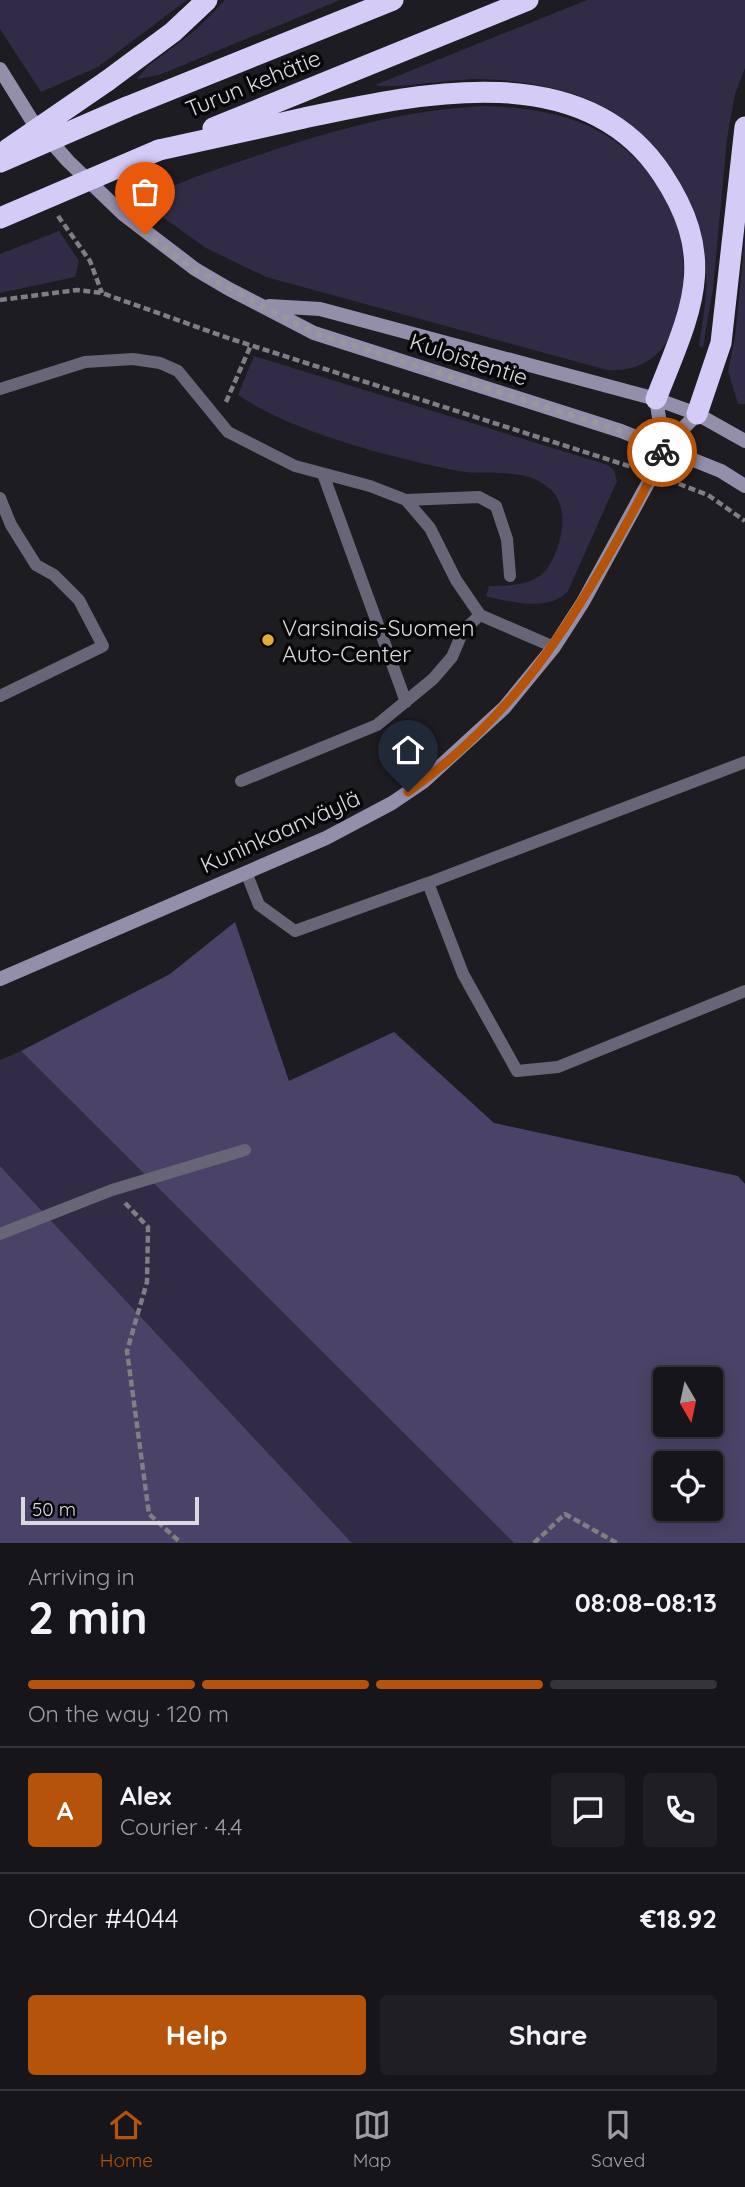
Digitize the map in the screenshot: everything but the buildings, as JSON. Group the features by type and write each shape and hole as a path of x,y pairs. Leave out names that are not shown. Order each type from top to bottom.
{"highway":[{"path":"0,154 173,32 207,0"},
{"name":"Turun kehätie","path":"0,162 127,107 393,0"},
{"name":"Turun kehätie","path":"0,218 159,150 528,0"},
{"path":"159,150 366,105 441,94 523,94 554,100 598,117 639,143 651,158 675,194 691,236 695,264 691,311 656,399"},
{"path":"697,414 721,343 745,127"}],"street":[{"name":"Kuloistentie","path":"0,69 31,119 68,161 122,214 195,270 314,333 664,448 721,471 745,486"},
{"name":"Kuloistentie","path":"264,305 320,309 656,399 697,414 745,441"},
{"path":"656,399 664,448"},
{"path":"664,448 697,414"},
{"name":"Kuninkaanväylä","path":"0,979 360,822 423,782 497,715 554,647 583,602 653,474 664,448"}],"lane":[{"path":"0,389 85,362 133,359 160,363 178,371 228,432 296,466 406,500 479,497 496,506 507,539 510,576"},
{"path":"323,474 406,702"},
{"path":"0,498 11,525 36,565 54,576 79,600 103,646 0,696"},
{"path":"406,500 430,527 456,580 481,615 554,647"},
{"path":"241,782 377,725 406,702 452,657 463,631 481,615"},
{"path":"246,872 259,905 295,931 745,762"},
{"path":"428,883 463,974 517,1071 558,1067 745,991"},
{"path":"0,1234 112,1190 245,1150"}],"path":[{"path":"0,300 77,290 102,293 251,345 653,474 709,495 745,521"},
{"path":"231,396 251,345"},
{"path":"112,1190 148,1227 146,1282 127,1351 149,1514 181,1543"},
{"path":"534,1543 565,1514 617,1543"}],"shaded area":[{"path":"0,0 187,0 98,67 41,92 0,29"},
{"path":"225,0 340,0 159,75 137,79 148,66 197,29"},
{"path":"587,0 745,0 745,68 735,94 727,139 713,289 703,347 699,346 706,272 699,236 665,166 646,141 625,121 574,94 545,86 480,79 375,85"},
{"path":"483,106 535,110 585,124 615,141 640,163 662,190 679,233 683,286 679,313 670,337 655,355 635,367 607,370 266,277 206,248 140,201 217,169 345,129 399,116"},
{"path":"59,231 79,261 75,277 0,293 0,254"},
{"path":"745,236 745,404 738,404 728,371 735,338"},
{"path":"254,356 608,465 614,470 617,481 568,591 551,601 529,604 486,596 489,586 523,583 538,577 545,572 554,556 561,537 561,506 551,490 541,482 530,477 506,473 471,473 404,459 287,421 238,395"},
{"path":"235,922 289,1081 394,1032 494,1123 738,1176 745,1184 745,1543 514,1543 21,1051 170,974"},
{"path":"21,1051 514,1543 352,1543 0,1166 0,1060"},
{"path":"0,1166 352,1543 0,1543"}],"way so far":[{"path":"145,234 195,270 314,333 621,431 664,448 662,452"}],"place":[{"name":"Varsinais-Suomen Auto-Center","path":"268,640"}],"route":[{"path":"408,792 483,730 554,647 583,602 653,474 662,452"}]}
